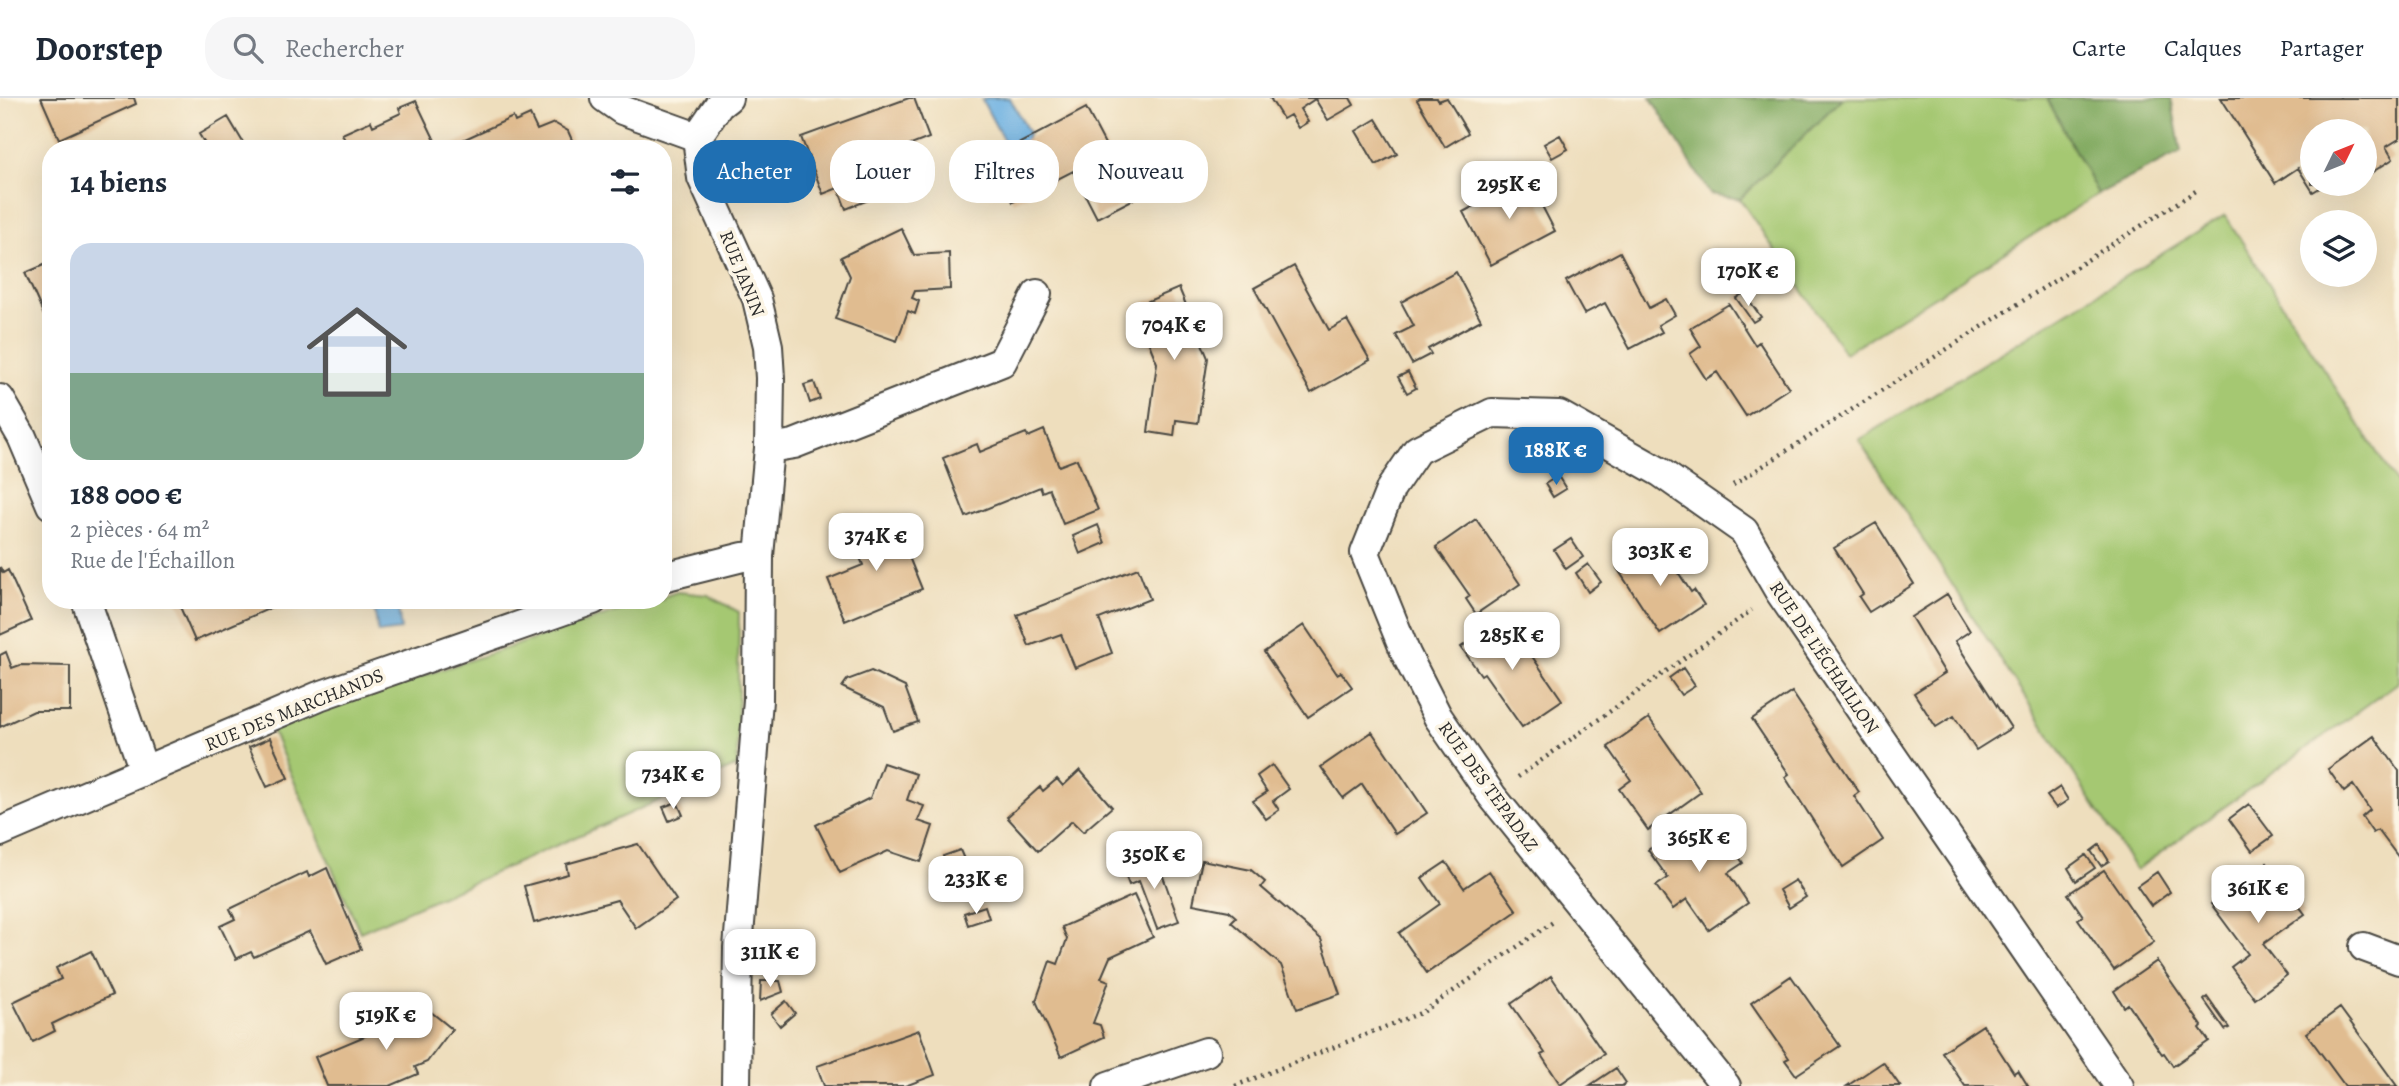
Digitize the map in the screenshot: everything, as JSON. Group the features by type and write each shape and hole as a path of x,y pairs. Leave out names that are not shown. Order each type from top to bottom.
{"street":[{"path":"605,98 622,110 697,137 719,105 728,98"},
{"name":"RUE JANIN","path":"697,137 702,178 757,299 770,367 769,448 759,556 758,699 738,948 736,1086"},
{"path":"769,448 794,444 1002,362 1037,294"},
{"path":"0,399 22,437 42,484"},
{"name":"RUE DE L'ÉCHAILLON","path":"1417,450 1492,413 1559,415 1660,472 1744,531 1779,591 2119,1086"},
{"name":"RUE DES TEPADAZ","path":"1417,450 1391,488 1365,553 1406,654 1432,706 1492,796 1726,1086"},
{"path":"672,575 743,557 759,556"},
{"path":"89,609 144,771"},
{"name":"RUE DES MARCHANDS","path":"0,832 319,696 567,609"},
{"path":"2364,947 2399,960"},
{"path":"1108,1086 1206,1052"}],"path":[{"path":"1706,502 2199,188"},
{"path":"1492,796 1779,591"},
{"path":"1236,1086 1423,1012 1580,904"}],"green space":[{"path":"1651,98 1842,98 1740,199 1710,194"},
{"path":"1842,98 2047,98 2098,194 1845,353 1740,199"},
{"path":"2047,98 2171,98 2181,152 2098,194"},
{"path":"2225,215 2399,487 2399,682 2136,870 1859,440"},
{"path":"672,594 708,595 739,612 737,766 360,932 270,726 626,609 672,609"}],"water":[{"path":"1010,98 1029,133 1027,140 1003,140 982,100"},
{"path":"374,609 398,609 401,630 378,633"}],"building":[{"path":"41,98 134,98 136,104 59,139"},
{"path":"914,98 929,138 830,140 830,191 823,194 816,176 816,140 802,140 801,137"},
{"path":"1270,98 1350,98 1354,105 1328,120 1315,99 1300,109 1308,122 1298,128 1290,115 1283,119"},
{"path":"1437,98 1438,101 1447,98 1468,133 1445,147 1417,100"},
{"path":"2221,98 2399,98 2399,139 2386,147 2393,159 2377,169 2377,119 2300,119 2300,171 2298,168 2275,183"},
{"path":"416,101 435,140 345,140 342,134 371,121 373,126 401,113 399,108"},
{"path":"1086,108 1103,140 1073,140 1073,171 1059,178 1059,140 1026,140"},
{"path":"530,115 537,130 554,123 568,131 572,140 463,140 513,117 515,122"},
{"path":"228,117 242,140 203,140 199,134"},
{"path":"1376,119 1397,154 1376,165 1356,131"},
{"path":"1560,135 1568,149 1552,158 1544,144"},
{"path":"1527,177 1555,231 1491,265 1463,212"},
{"path":"844,203 861,203 846,209"},
{"path":"1089,203 1126,203 1097,218"},
{"path":"901,228 914,255 949,253 950,289 915,291 912,298 919,301 915,314 908,311 897,341 835,319 850,276 841,257"},
{"path":"1620,252 1649,308 1666,299 1675,315 1658,325 1662,332 1630,349 1605,303 1584,314 1566,281"},
{"path":"42,266 42,311 25,273"},
{"path":"1294,266 1329,330 1347,320 1370,360 1311,393 1254,288"},
{"path":"1733,271 1739,283 1727,289 1721,277"},
{"path":"1456,272 1481,320 1428,349 1431,354 1412,364 1396,335 1414,326 1401,302"},
{"path":"1179,288 1208,358 1198,423 1176,420 1174,436 1148,432 1157,363 1134,307"},
{"path":"1744,293 1761,317 1753,322 1736,298"},
{"path":"1729,304 1755,345 1759,342 1789,388 1746,416 1717,372 1706,379 1690,354 1701,346 1690,328"},
{"path":"1408,372 1416,388 1407,393 1398,377"},
{"path":"814,382 820,399 810,403 804,385"},
{"path":"1044,430 1059,466 1077,459 1098,510 1063,524 1049,489 1042,492 1040,487 966,517 943,458 977,444 980,452 1026,433 1028,437"},
{"path":"1558,476 1566,489 1553,497 1545,484"},
{"path":"1476,519 1520,584 1476,614 1466,599 1470,596 1436,547"},
{"path":"894,520 922,589 845,621 828,579 863,565 852,537"},
{"path":"1876,523 1914,584 1869,612 1859,597 1863,594 1834,548"},
{"path":"1098,525 1105,543 1080,554 1073,536"},
{"path":"1571,539 1583,557 1566,569 1554,550"},
{"path":"1658,541 1691,592 1694,590 1704,605 1660,634 1617,568"},
{"path":"1588,564 1601,582 1588,592 1576,573"},
{"path":"0,567 3,573 8,570 31,621 0,635"},
{"path":"1138,568 1150,599 1099,619 1112,653 1075,668 1061,634 1029,646 1017,615"},
{"path":"1947,594 1970,631 1955,641 2011,728 1976,750 1954,716 1936,727 1914,693 1945,673 1911,617"},
{"path":"181,609 268,609 195,641"},
{"path":"1505,617 1562,700 1522,727 1484,673 1481,675 1461,647"},
{"path":"1304,625 1337,674 1341,672 1352,687 1308,717 1264,652"},
{"path":"6,652 12,668 20,665 70,666 70,711 34,711 0,727 0,655"},
{"path":"1683,668 1695,686 1681,695 1669,678"},
{"path":"871,671 905,687 918,722 893,731 884,707 842,687 847,680"},
{"path":"1792,692 1859,792 1854,796 1883,840 1843,867 1785,777 1789,774 1752,719"},
{"path":"1649,718 1701,792 1648,830 1619,789 1631,780 1608,747"},
{"path":"1372,732 1427,813 1395,834 1362,784 1343,798 1321,767"},
{"path":"2374,736 2399,771 2399,858 2378,830 2373,833 2362,817 2370,810 2353,785 2344,792 2328,769"},
{"path":"270,738 288,778 267,787 249,747"},
{"path":"883,763 916,774 907,800 924,806 918,821 933,826 921,862 888,851 840,873 816,825 870,798"},
{"path":"1272,765 1289,789 1273,801 1279,810 1266,819 1253,801 1267,792 1257,776"},
{"path":"1080,770 1112,807 1083,832 1072,821 1038,851 1007,817 1040,787 1043,791 1057,779 1063,786"},
{"path":"2060,787 2068,800 2056,808 2047,796"},
{"path":"677,802 683,815 669,821 663,807"},
{"path":"2249,804 2273,836 2252,851 2229,819"},
{"path":"1691,820 1711,848 1726,837 1743,863 1728,873 1748,903 1709,930 1687,899 1673,909 1656,886 1668,878 1648,850"},
{"path":"638,844 676,900 636,928 617,900 534,923 524,886 568,874 566,864"},
{"path":"2099,845 2109,861 2101,866 2091,851"},
{"path":"960,850 966,864 948,871 943,856"},
{"path":"2086,855 2095,868 2076,881 2068,868"},
{"path":"1156,857 1179,921 1157,929 1139,881 1129,885 1123,869"},
{"path":"1202,860 1251,870 1265,882 1261,887 1321,939 1340,994 1297,1009 1281,965 1231,922 1236,917 1229,911 1193,904"},
{"path":"1446,862 1464,888 1489,871 1517,911 1427,973 1399,933 1440,904 1422,878"},
{"path":"2267,863 2305,914 2263,944 2287,975 2255,999 2231,967 2248,954 2211,904"},
{"path":"327,868 361,949 326,964 310,931 254,957 251,952 236,959 220,926 235,919 230,909 307,872 309,877"},
{"path":"2104,870 2154,942 2114,970 2078,919 2083,916 2068,894"},
{"path":"2157,872 2170,892 2151,906 2137,886"},
{"path":"1795,880 1806,897 1789,908 1779,890"},
{"path":"1134,895 1153,937 1110,957 1101,978 1109,981 1093,1023 1100,1025 1104,1037 1061,1057 1036,1001 1050,961 1058,964 1067,939 1062,927"},
{"path":"985,906 989,918 968,925 964,913"},
{"path":"91,951 112,995 52,1024 55,1031 33,1042 13,1002 61,979 56,968"},
{"path":"2157,961 2202,1026 2200,1028 2209,1041 2173,1066 2128,1004 2124,1007 2114,991"},
{"path":"1551,976 1604,1054 1560,1084 1541,1055 1545,1053 1511,1004"},
{"path":"1791,976 1840,1046 1796,1075 1785,1060 1789,1058 1751,1003"},
{"path":"761,981 780,981 783,992 760,1001"},
{"path":"2207,997 2229,1028 2225,1030 2204,1000"},
{"path":"415,999 452,1029 427,1062 415,1067 418,1074 390,1086 327,1086 315,1057 396,1023"},
{"path":"786,1001 795,1013 780,1026 771,1014"},
{"path":"2340,1008 2397,1086 2345,1086 2306,1033"},
{"path":"1983,1025 2014,1073 2018,1070 2028,1086 1965,1086 1942,1052"},
{"path":"919,1030 935,1075 905,1086 824,1086 817,1066"},
{"path":"1883,1062 1900,1086 1847,1086"},
{"path":"1616,1068 1626,1083 1622,1086 1589,1086"}]}
